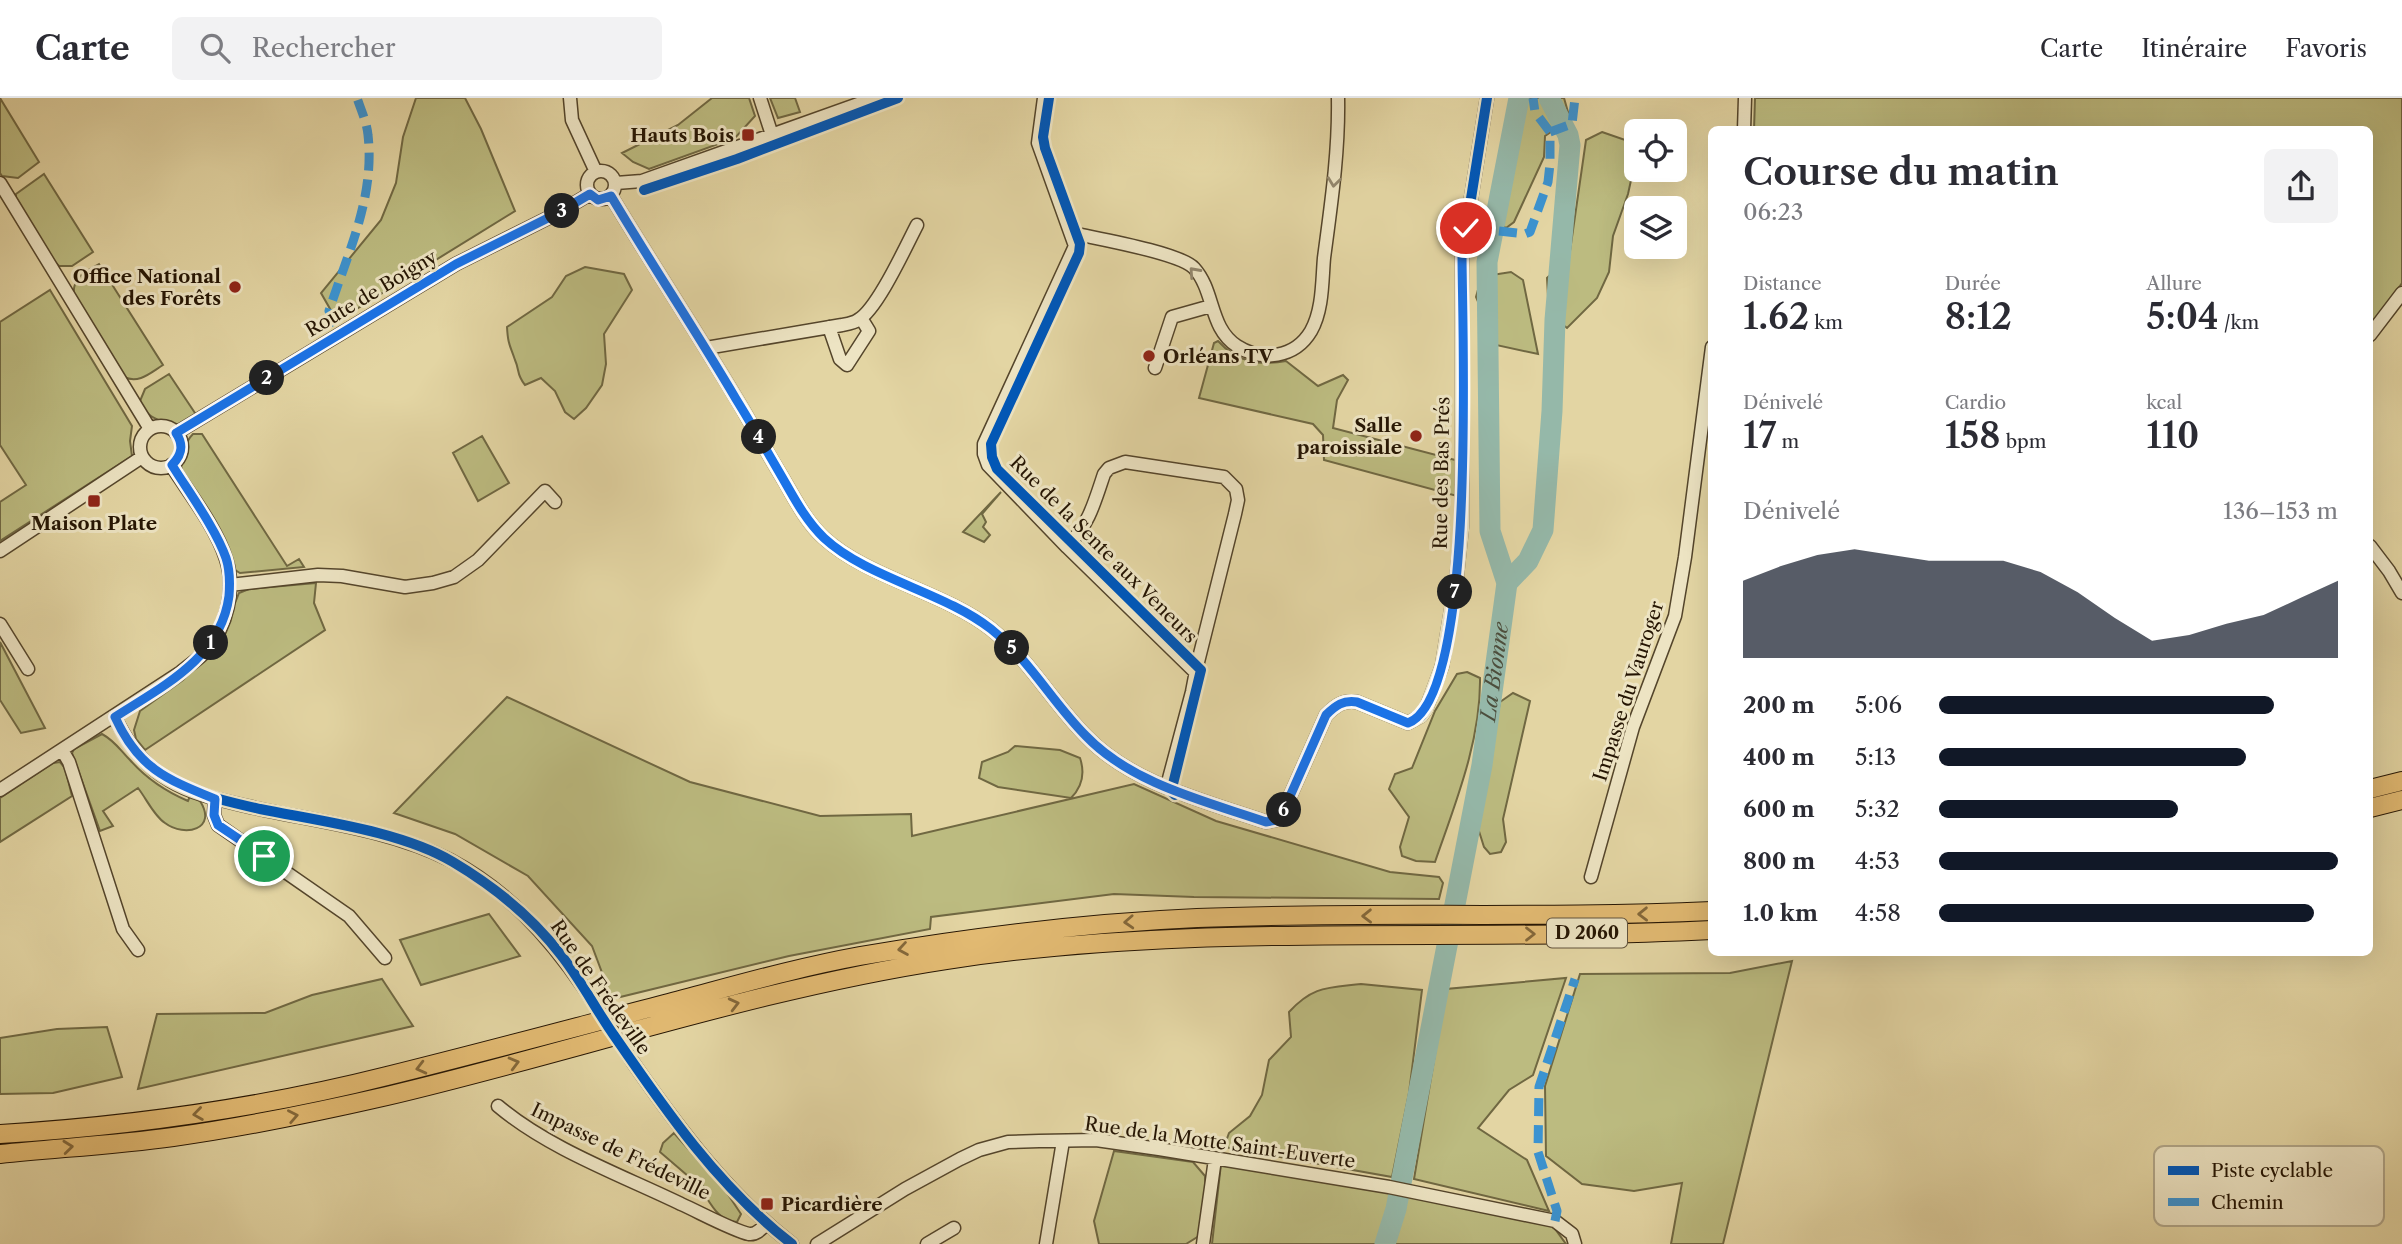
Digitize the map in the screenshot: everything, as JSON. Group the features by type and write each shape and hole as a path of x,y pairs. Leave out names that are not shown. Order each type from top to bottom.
{"highway":[{"path":"2373,788 2402,781"},
{"path":"2373,807 2402,800"},
{"name":"D 2060","path":"0,1154 172,1137 320,1111 470,1075 742,1002 868,974 1027,949 1197,937 1222,927 1436,915 1708,911"},
{"name":"D 2060","path":"0,1135 86,1129 249,1106 381,1078 766,977 854,957 992,935 1197,918 1222,927 1430,934 1708,930"}],"street":[{"path":"570,98 572,120 596,172"},
{"path":"760,98 772,135"},
{"path":"616,183 642,181 875,98"},
{"path":"1044,98 1038,143 1073,235 1165,255 1191,265 1203,281 1222,332 1234,344 1249,353 1265,356 1280,355 1295,348 1307,337 1315,322 1336,161 1339,98"},
{"name":"Rue des Bas Prés","path":"1167,786 1266,822 1276,820 1283,812 1326,715 1336,705 1348,701 1357,702 1408,723 1421,716 1426,709 1442,666 1448,638 1462,525 1462,255 1488,98"},
{"path":"1744,126 1745,98"},
{"path":"596,172 610,174 616,183 611,196 598,200 590,194 587,183 596,172"},
{"path":"0,183 150,429"},
{"name":"Route de Boigny","path":"176,433 456,264 590,194"},
{"path":"611,196 706,348 802,511 824,537 851,556 990,628 1018,653 1084,735 1130,770 1167,786"},
{"path":"706,348 829,327 861,318 892,273 917,225"},
{"name":"Rue de la Sente aux Veneurs","path":"1073,235 1075,246 984,444 984,454 988,465 1067,547 1195,672 1167,786"},
{"path":"2373,331 2402,293"},
{"path":"1155,368 1172,317 1211,306"},
{"path":"829,327 840,359 846,365 869,331 861,318"},
{"name":"Impasse du Vauroger","path":"1591,877 1633,727 1675,616 1708,378"},
{"path":"166,427 176,433 181,449 172,465 159,468 152,466 142,457 140,444 150,429 166,427"},
{"path":"0,551 142,457"},
{"path":"1067,547 1078,537 1088,518 1104,474 1117,465 1125,462 1224,477 1232,483 1238,500 1195,672"},
{"path":"0,790 173,678 206,652 226,615 230,585 227,560 172,465"},
{"path":"230,585 318,575 342,576 405,587 433,583 454,576 476,561 545,491 555,502"},
{"path":"2373,550 2402,593"},
{"path":"0,624 28,669"},
{"name":"Rue de Frédeville","path":"115,717 135,752 149,766 171,781 215,799 418,846 451,861 501,894 535,923 561,955 670,1116 702,1158 767,1223 794,1244"},
{"path":"62,750 69,762 123,929 138,950"},
{"path":"215,799 214,815 218,825 349,916 385,958"},
{"name":"Impasse de Frédeville","path":"498,1106 515,1120 558,1145 718,1221 753,1234 767,1223"},
{"path":"1046,1244 1063,1141"},
{"name":"Rue de la Motte Saint-Euverte","path":"817,1244 905,1189 979,1150 1008,1142 1105,1141 1389,1186 1555,1221 1572,1234 1575,1244"},
{"path":"1203,1244 1214,1159"},
{"path":"927,1244 954,1228"},
{"path":"794,1244 805,1244"}],"shaded area":[{"path":"0,98 39,162 18,178 2,176 0,173"},
{"path":"416,98 465,98 515,211 337,321 321,293 381,220 396,183 403,137"},
{"path":"712,98 749,98 755,116 735,138 649,169 633,162 622,153 678,125"},
{"path":"770,98 795,98 800,112 778,118"},
{"path":"1515,98 1564,98 1570,119 1545,136 1544,157 1514,222 1506,228 1491,218 1494,181"},
{"path":"1755,98 2402,98 2402,283 2373,324 2373,126 1754,126"},
{"path":"1602,132 1624,140 1624,182 1631,182 1613,236 1609,272 1597,298 1567,328 1549,314 1547,278 1569,258 1586,140"},
{"path":"44,174 93,252 72,266 59,266 53,260 16,199 16,194"},
{"path":"99,264 163,365 144,377 124,377 74,295 77,279"},
{"path":"585,267 624,274 632,290 604,334 606,364 602,385 586,408 574,419 565,412 555,391 541,378 525,385 522,381 507,327 552,297 566,276"},
{"path":"1511,272 1523,280 1538,354 1496,345 1476,297 1481,279"},
{"path":"50,290 132,426 132,456 0,541 0,502 26,485 0,445 0,322"},
{"path":"1218,341 1233,354 1249,361 1286,361 1318,386 1343,375 1348,380 1337,400 1333,428 1459,461 1457,496 1324,460 1323,435 1313,424 1199,398 1214,343"},
{"path":"169,374 197,416 175,426 150,415 140,401 145,389"},
{"path":"193,434 202,434 287,566 299,559 304,567 240,573 235,570 182,470 183,451"},
{"path":"482,436 509,483 478,501 453,453"},
{"path":"1001,492 982,514 986,522 983,527 990,535 984,542 963,532"},
{"path":"316,583 314,603 325,630 145,750 136,739 134,730 140,711 183,680 219,643 239,593 249,589"},
{"path":"0,642 45,728 21,733 0,700"},
{"path":"1467,672 1480,678 1476,725 1465,772 1435,862 1416,861 1402,856 1400,847 1409,817 1389,789 1395,774 1412,768 1435,711 1457,674"},
{"path":"1513,693 1530,701 1503,819 1506,842 1501,852 1490,854 1484,847 1478,828 1500,702"},
{"path":"507,697 690,782 820,816 911,814 912,836 1134,784 1216,821 1390,872 1439,877 1443,883 1439,899 1114,894 931,917 930,929 789,956 612,999 592,946 528,876 455,834 394,813"},
{"path":"102,734 157,784 188,801 190,796 200,801 205,818 202,824 190,830 173,828 161,820 138,788 103,811 113,826 100,831 72,753 74,749"},
{"path":"1015,746 1060,750 1080,758 1082,779 1071,798 998,787 979,778 982,762 1008,752"},
{"path":"60,762 65,768 72,796 0,842 0,798 53,763"},
{"path":"489,914 520,956 421,985 400,940"},
{"path":"1792,961 1723,1244 1671,1244 1682,1183 1634,1191 1582,1184 1546,1156 1545,1086 1580,974 1730,973"},
{"path":"1566,978 1533,1075 1509,1090 1478,1128 1527,1160 1549,1211 1414,1179 1446,989"},
{"path":"382,979 413,1026 138,1089 157,1014 265,1013 312,995"},
{"path":"1361,984 1422,990 1409,1093 1392,1177 1224,1147 1229,1133 1250,1116 1262,1095 1269,1060 1291,1037 1289,1012 1313,993"},
{"path":"107,1027 122,1077 53,1093 0,1094 0,1038 57,1029"},
{"path":"674,1133 725,1190 741,1214 737,1222 721,1216 703,1192 706,1189 698,1180 695,1182 660,1152 663,1143"},
{"path":"1114,1151 1193,1162 1205,1176 1207,1231 1186,1244 1099,1244 1094,1221"},
{"path":"1221,1164 1393,1192 1378,1244 1212,1244"},
{"path":"1403,1194 1545,1215 1566,1244 1385,1244"}],"waterway":[{"name":"La Bionne","path":"1385,1244 1396,1209 1482,765 1507,583 1490,531 1487,262 1519,98"},
{"path":"1507,583 1528,561 1543,530 1552,411 1555,320 1570,145 1568,135 1549,98"}],"marked path":[{"path":"336,325 329,311 358,224 368,181 368,135 357,98"},
{"path":"1499,231 1525,234 1530,232 1548,182 1550,132 1535,112 1533,98"},
{"path":"1550,132 1572,124 1575,98"},
{"path":"1555,1221 1557,1211 1538,1152 1539,1087 1575,979"}],"cycle path":[{"path":"644,190 737,159 898,98"},
{"path":"1049,98 1043,137 1045,148 1080,244 1079,253 991,444 992,457 997,469 1201,670 1171,791 1175,795"},
{"path":"611,196 726,381 802,512 824,538 862,564 951,605 991,629 1018,654 1086,736 1104,753 1125,767 1170,789 1266,822 1276,820 1283,812 1330,711 1344,703 1357,702 1408,723 1421,716 1426,709 1442,666 1462,525 1462,255 1487,98"},
{"path":"115,717 136,753 177,784 226,801 359,828 409,842 453,862 498,892 525,915 561,955 631,1060 693,1145 740,1197 792,1244"}],"place":[{"name":"Hauts Bois","path":"748,135"},
{"name":"Office National des Forêts","path":"235,287"},
{"name":"Orléans TV","path":"1149,356"},
{"name":"Salle paroissiale","path":"1416,436"},
{"name":"Maison Plate","path":"94,501"},
{"name":"Picardière","path":"767,1204"}],"route":[{"path":"264,856 218,825 214,815 215,799 171,781 149,766 135,752 115,717 157,690 206,652 226,615 230,585 227,560 172,465 181,449 176,433 456,264 590,194 598,200 611,196 706,348 802,511 824,537 851,556 990,628 1029,664 1084,735 1130,770 1266,822 1276,820 1283,812 1326,715 1336,705 1348,701 1357,702 1408,723 1421,716 1426,709 1442,666 1449,634 1462,525 1462,255 1466,228"}]}
